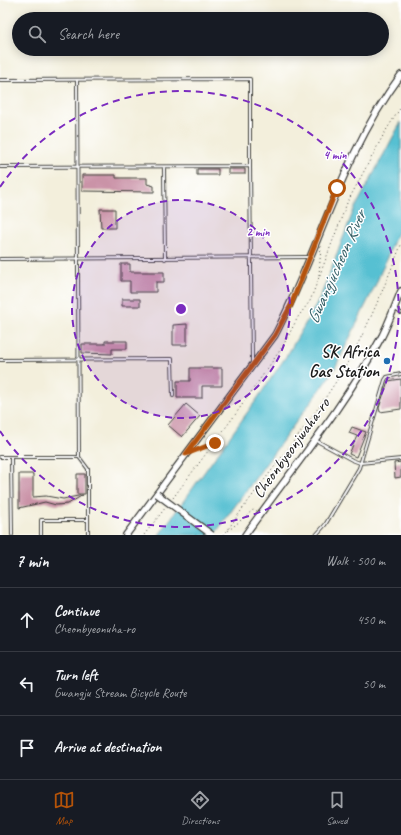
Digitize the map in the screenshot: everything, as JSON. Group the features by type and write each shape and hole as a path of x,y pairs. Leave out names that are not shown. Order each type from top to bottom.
{"street":[{"path":"126,535 252,368 275,335 291,305 318,233 353,152 370,122 401,75"},
{"name":"Cheonbyeonjwaha-ro","path":"245,535 316,440 361,372 383,334 401,291"},
{"path":"157,494 212,535"}],"lane":[{"path":"0,80 250,79 250,258 252,368"},
{"path":"77,80 79,457 88,469 88,535"},
{"path":"0,167 250,166"},
{"path":"164,167 165,259"},
{"path":"0,259 310,257"},
{"path":"393,309 401,313"},
{"path":"0,360 172,359 173,396"},
{"path":"316,535 325,525 359,468 385,380 387,377 401,374"},
{"path":"316,440 360,463 401,459"},
{"path":"0,457 79,457"},
{"path":"11,457 12,535"},
{"path":"41,535 41,520 88,520"}],"path":[{"path":"318,233 321,247 318,277"},
{"path":"226,533 253,493 269,476 275,464 288,450 346,366 379,303 401,245"},
{"path":"186,454 215,443"},
{"path":"224,535 253,510 261,512"}],"water":[{"name":"Gwangjucheon River","path":"401,122 401,224 375,286 334,370 214,535 159,535 289,352 320,298 353,212"}],"building":[{"path":"197,169 218,169 218,175 197,175"},
{"path":"228,169 245,169 245,174 228,174"},
{"path":"82,175 116,175 116,178 147,178 147,184 154,186 154,192 82,191"},
{"path":"100,209 115,209 115,228 101,228"},
{"path":"121,264 130,264 130,272 164,272 164,282 156,282 156,292 130,292 130,281 121,281"},
{"path":"122,299 140,299 140,306 122,306"},
{"path":"187,324 187,345 173,345 173,325"},
{"path":"105,341 127,341 127,349 112,349 112,354 82,353 82,344 105,344"},
{"path":"190,368 222,368 222,386 202,386 202,398 177,398 177,381 190,381"},
{"path":"401,379 401,409 380,412 379,408 388,381"},
{"path":"186,404 200,416 182,437 168,425"},
{"path":"352,427 366,432 356,457 349,454 357,436 349,433"},
{"path":"401,462 401,477 395,478 394,463"},
{"path":"19,474 33,474 33,497 46,496 63,499 83,495 68,504 56,505 45,502 19,508"},
{"path":"77,474 85,474 85,494 77,494"}],"place":[{"name":"SK Africa Gas Station","path":"387,361"}],"route":[{"path":"215,443 186,454 265,351 275,335 291,305 318,233 337,188"}]}
